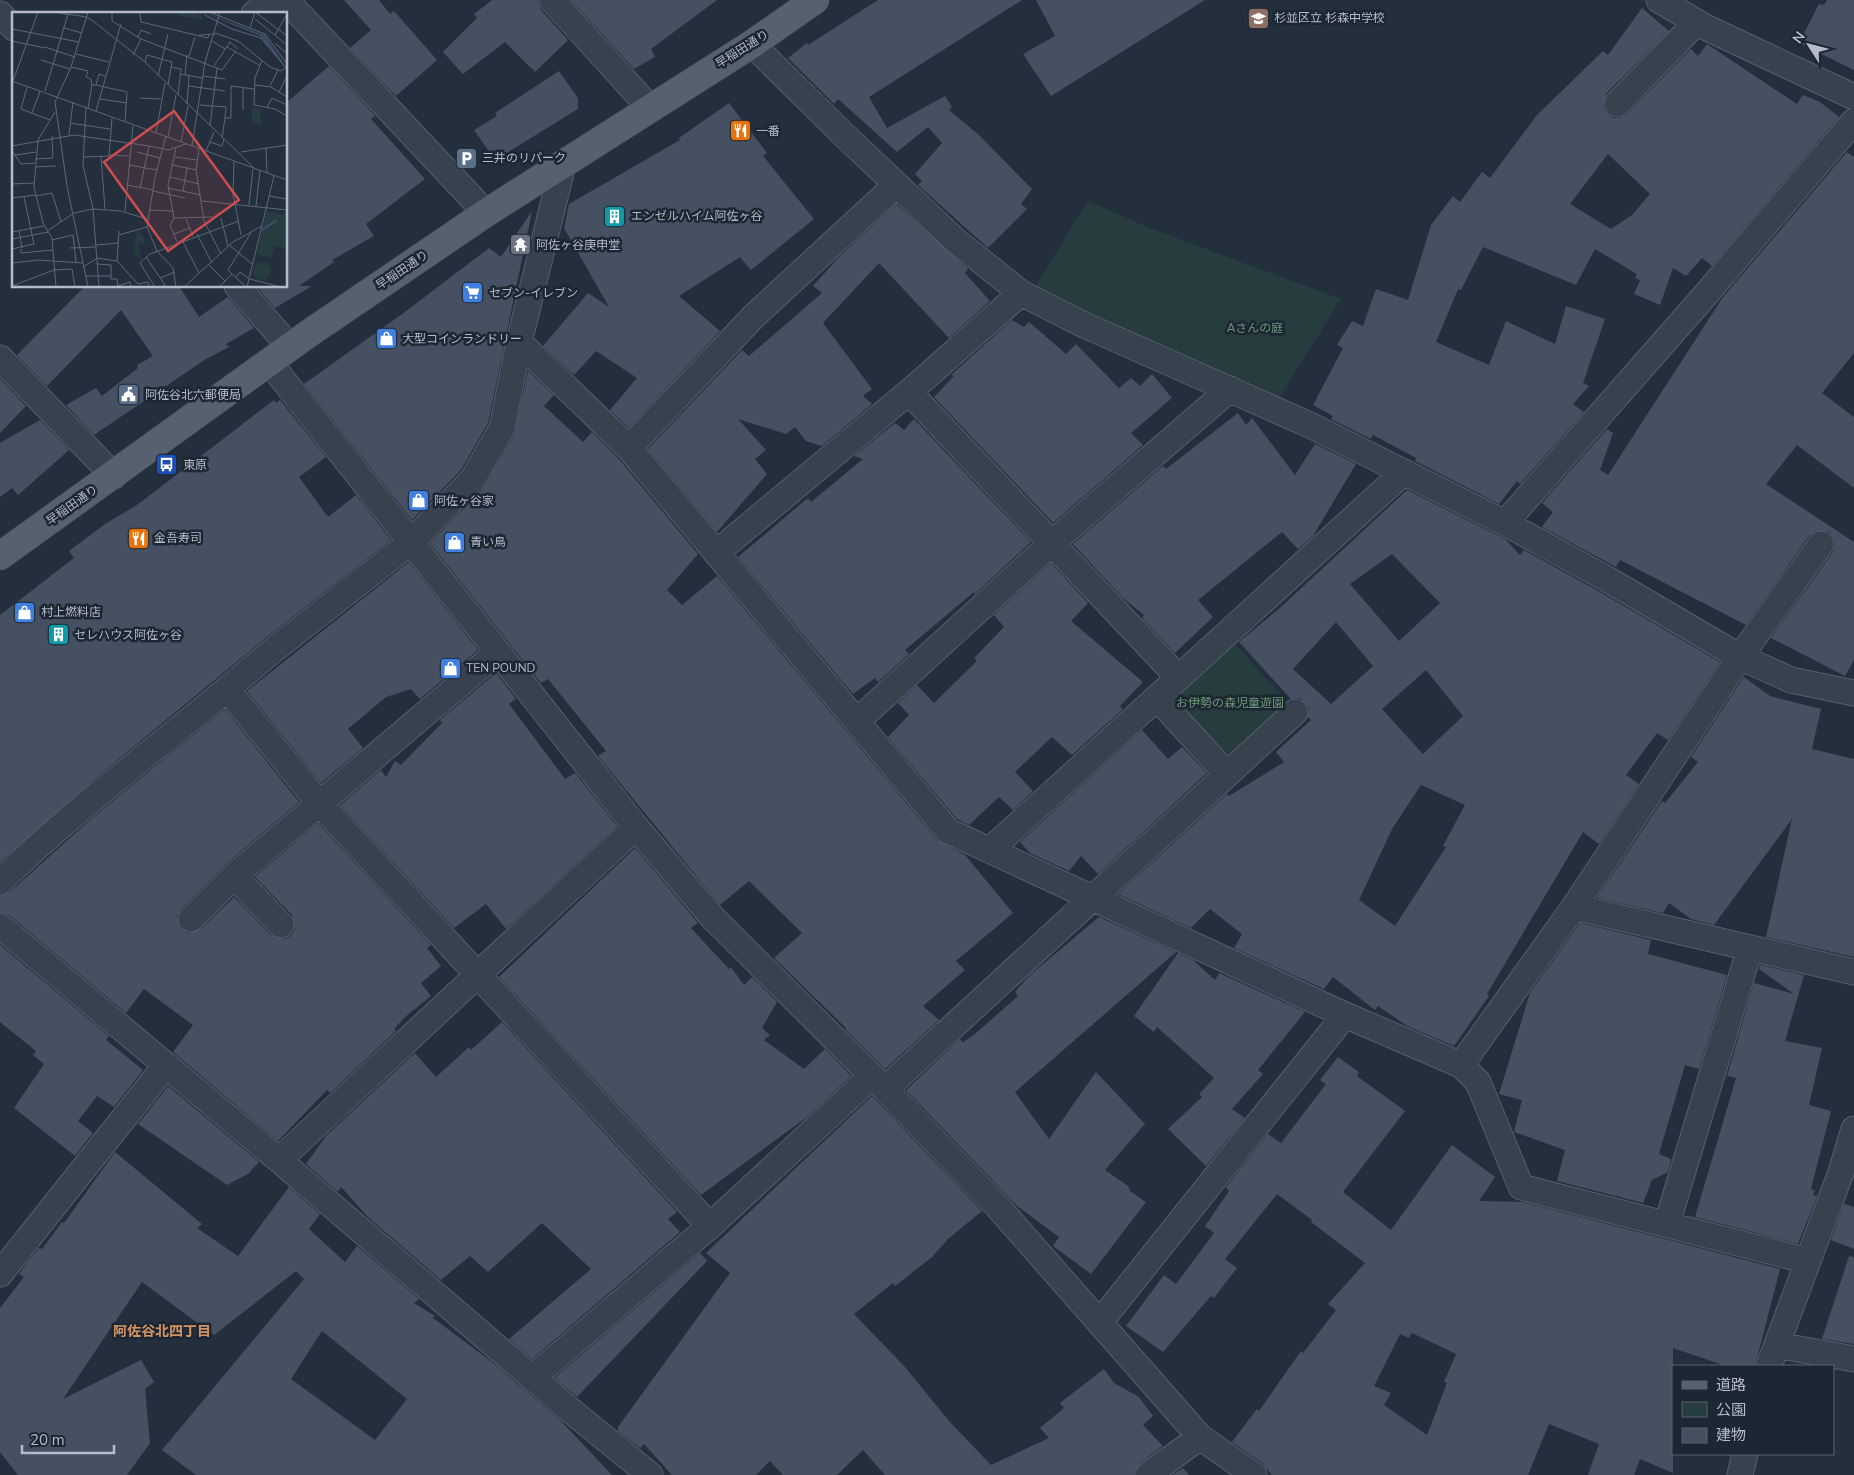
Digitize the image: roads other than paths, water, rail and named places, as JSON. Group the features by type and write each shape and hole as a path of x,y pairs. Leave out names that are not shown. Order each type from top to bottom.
{"main road":[{"name":"早稲田通り","path":"0,556 114,476 279,354 486,213 563,166 650,108 752,44 815,0"}],"street":[{"path":"256,12 270,0"},
{"path":"286,0 486,213"},
{"path":"552,0 650,108"},
{"path":"1660,0 1697,22 1854,96"},
{"path":"0,14 12,26"},
{"path":"1618,104 1697,22"},
{"path":"752,44 956,241 1022,293 1082,324 1312,426 1505,523 1607,579 1740,657 1791,680 1854,693"},
{"path":"1505,523 1701,300 1854,121"},
{"path":"0,882 28,854 122,774 270,652 411,542 473,479 502,428 519,342 563,166"},
{"path":"629,448 754,316 896,184"},
{"path":"238,288 279,354 411,542 636,827 713,918 878,1083 998,1207 1200,1437 1254,1475"},
{"path":"716,553 909,392 1022,293"},
{"path":"519,342 629,448 948,831 1345,1015 1461,1065 1478,1082 1521,1186 1808,1260"},
{"path":"0,358 114,476"},
{"path":"856,721 1052,543 1230,389"},
{"path":"909,392 1179,678"},
{"path":"990,850 1404,472"},
{"path":"1461,1065 1574,908 1740,657 1820,544"},
{"path":"191,919 234,876 498,652"},
{"path":"227,689 319,803 710,1226"},
{"path":"1157,698 1227,774"},
{"path":"532,1378 878,1083 1092,897 1295,712"},
{"path":"279,1160 476,974 636,827"},
{"path":"234,876 281,925"},
{"path":"1574,908 1854,972"},
{"path":"0,926 279,1160 532,1378 650,1475"},
{"path":"1667,1224 1750,948"},
{"path":"1100,1322 1345,1015"},
{"path":"0,1274 166,1065"},
{"path":"1854,1129 1848,1173 1808,1260 1773,1356 1854,1359"},
{"path":"1148,1475 1200,1437"},
{"path":"1740,1475 1745,1455"}],"place":[{"name":"杉並区立 杉森中学校","path":"1258,18"},
{"name":"一番","path":"740,131"},
{"name":"三井のリパーク","path":"466,158"},
{"name":"エンゼルハイム阿佐ヶ谷","path":"615,216"},
{"name":"阿佐ヶ谷庚申堂","path":"520,245"},
{"name":"セブン-イレブン","path":"473,293"},
{"name":"大型コインランドリー","path":"386,339"},
{"name":"阿佐谷北六郵便局","path":"129,395"},
{"name":"東原","path":"167,465"},
{"name":"阿佐ヶ谷家","path":"418,501"},
{"name":"金吾寿司","path":"138,538"},
{"name":"青い鳥","path":"454,542"},
{"name":"村上燃料店","path":"25,612"},
{"name":"セレハウス阿佐ヶ谷","path":"58,635"},
{"name":"TEN POUND","path":"450,668"}],"district":[{"name":"阿佐谷北四丁目","path":"162,1331"}],"park label":[{"name":"Aさんの庭","path":"1255,328"},
{"name":"お伊勢の森児童遊園","path":"1230,703"}]}
